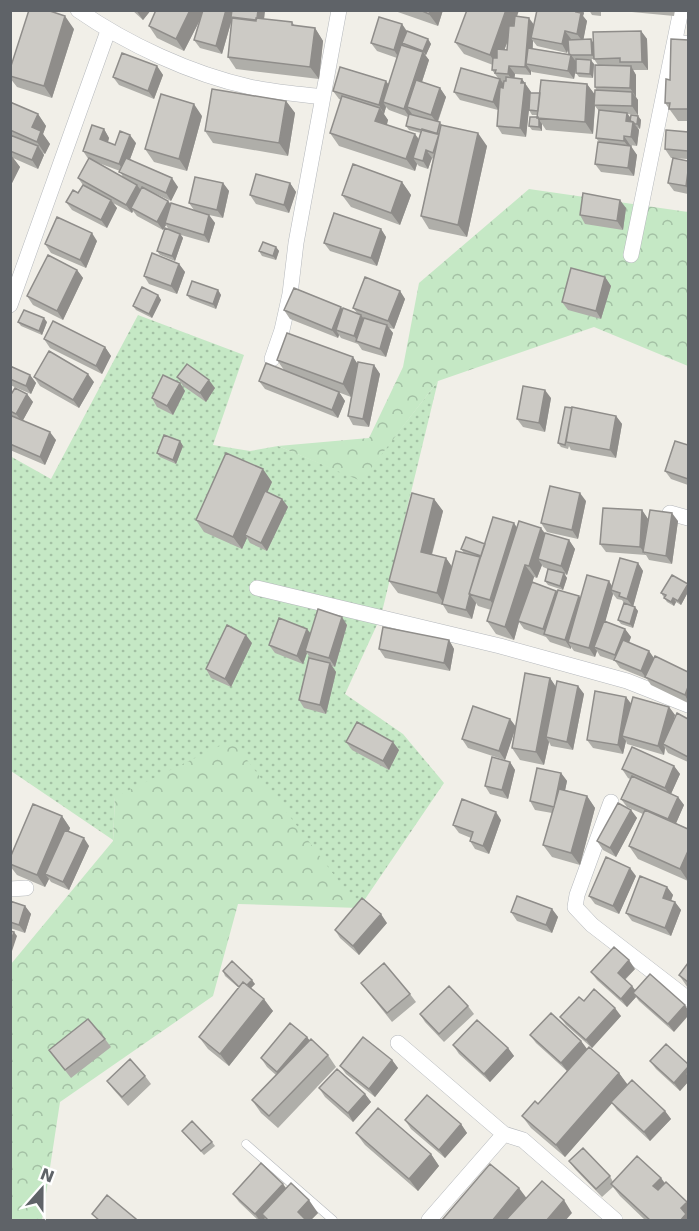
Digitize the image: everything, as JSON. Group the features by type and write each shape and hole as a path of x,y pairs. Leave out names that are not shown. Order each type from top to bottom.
{"street":[{"path":"78,10 108,31 180,65 249,87 323,97"},
{"path":"272,359 282,330 290,294 296,243 339,10"},
{"path":"631,255 682,39 681,10"},
{"path":"10,305 108,31"},
{"path":"670,513 688,518"},
{"path":"257,588 500,646 627,681 688,705"},
{"path":"611,802 575,907 592,925 688,999"},
{"path":"10,889 26,888"},
{"path":"399,1042 504,1134 523,1140 615,1221"},
{"path":"429,1221 504,1134"}],"lane":[{"path":"246,1144 333,1221"}],"green space":[{"path":"529,189 688,212 688,366 594,327 438,381 361,481 278,446 369,438 403,367 419,283"},
{"path":"138,315 244,355 213,445 250,451 278,446 361,480 438,381 381,616 345,694 403,734 444,783 359,908 115,797 113,840 11,771 10,456 51,479"},
{"path":"232,740 359,908 238,904 213,996 60,1102 42,1220 11,1220 11,964 113,841 115,797"}],"building":[{"path":"29,10 47,10 65,16 44,86 10,76 10,69"},
{"path":"156,10 190,10 176,39 149,26"},
{"path":"203,10 226,10 216,46 194,40"},
{"path":"232,10 258,10 257,18 256,20 231,17"},
{"path":"467,10 506,10 490,55 455,42"},
{"path":"537,10 577,10 576,12 581,13 577,34 565,31 562,44 531,38"},
{"path":"515,16 529,18 525,67 509,66 508,74 495,73 496,70 492,70 493,58 497,58 497,49 507,50 509,26 514,26"},
{"path":"379,17 402,24 394,50 371,43"},
{"path":"232,18 292,22 292,25 315,28 310,67 228,57"},
{"path":"407,31 428,39 423,51 402,43"},
{"path":"641,31 642,62 620,62 620,58 594,59 593,32"},
{"path":"591,39 592,55 569,54 568,40"},
{"path":"671,39 688,40 688,109 669,109 670,103 665,103 666,79 670,80"},
{"path":"401,45 423,52 404,109 383,102"},
{"path":"528,48 571,55 568,71 526,64"},
{"path":"122,53 157,66 148,91 113,77"},
{"path":"576,59 591,60 590,74 576,73"},
{"path":"595,65 631,66 630,88 595,87"},
{"path":"340,67 386,81 379,105 333,91"},
{"path":"461,68 500,79 493,102 454,92"},
{"path":"506,77 522,79 521,83 525,83 520,128 497,126 500,87 503,88"},
{"path":"416,80 440,88 431,115 407,107"},
{"path":"541,80 587,84 585,122 537,118"},
{"path":"212,89 286,101 279,143 205,131"},
{"path":"595,90 632,92 632,106 594,105"},
{"path":"530,93 540,93 538,111 529,110"},
{"path":"161,94 194,104 179,159 145,149"},
{"path":"342,96 380,108 375,121 415,134 406,159 330,133"},
{"path":"10,102 38,114 32,127 41,131 37,142 10,130"},
{"path":"599,110 627,113 626,121 633,122 631,137 624,136 624,141 596,138"},
{"path":"409,114 440,122 437,134 406,126"},
{"path":"631,115 638,116 637,124 630,121"},
{"path":"530,117 538,117 539,127 529,126"},
{"path":"92,125 104,129 100,139 115,145 120,131 130,135 119,164 83,151"},
{"path":"441,125 478,133 458,225 421,216"},
{"path":"422,129 439,134 433,153 426,150 423,161 413,158"},
{"path":"666,130 688,132 688,151 665,149"},
{"path":"10,135 38,146 32,160 10,151"},
{"path":"598,142 631,146 628,168 595,164"},
{"path":"89,158 137,185 126,205 78,178"},
{"path":"126,158 172,178 166,193 119,172"},
{"path":"673,158 688,161 686,186 668,183"},
{"path":"353,164 402,182 391,213 342,195"},
{"path":"256,174 290,183 284,205 250,195"},
{"path":"195,177 223,183 217,210 189,203"},
{"path":"83,185 111,200 101,220 66,202 73,190 78,193"},
{"path":"142,187 168,201 157,222 131,208"},
{"path":"583,193 620,200 617,221 580,215"},
{"path":"171,203 209,215 204,235 165,223"},
{"path":"334,213 381,229 371,258 324,243"},
{"path":"57,217 92,233 80,260 45,244"},
{"path":"165,228 180,234 172,256 157,251"},
{"path":"263,242 276,247 273,256 259,251"},
{"path":"152,253 179,264 171,286 144,276"},
{"path":"48,255 77,270 57,311 27,296"},
{"path":"571,268 605,277 596,311 562,302"},
{"path":"365,277 400,291 388,321 353,308"},
{"path":"192,281 218,290 213,304 187,295"},
{"path":"142,287 158,295 149,314 133,306"},
{"path":"294,288 341,307 332,330 284,310"},
{"path":"343,308 361,315 354,336 336,330"},
{"path":"24,310 44,318 39,331 18,322"},
{"path":"364,318 387,325 380,349 356,341"},
{"path":"53,321 105,347 96,366 44,339"},
{"path":"287,333 353,357 343,384 277,360"},
{"path":"49,351 88,374 73,400 34,377"},
{"path":"358,362 374,365 363,419 348,416"},
{"path":"266,363 339,392 332,410 259,381"},
{"path":"187,364 209,380 200,393 177,377"},
{"path":"10,366 30,375 26,386 10,379"},
{"path":"163,375 180,383 167,406 152,398"},
{"path":"523,386 545,390 539,423 517,419"},
{"path":"15,388 27,394 16,414 10,411 10,396"},
{"path":"565,407 572,408 565,445 558,443"},
{"path":"572,407 616,416 610,450 566,442"},
{"path":"12,416 50,432 40,457 10,444"},
{"path":"164,435 180,441 173,460 157,453"},
{"path":"675,441 688,445 688,479 665,471"},
{"path":"226,453 263,469 233,537 196,520"},
{"path":"550,486 580,493 572,530 541,523"},
{"path":"265,491 282,499 261,543 245,535"},
{"path":"412,493 434,499 421,552 446,558 437,593 389,581"},
{"path":"603,508 642,510 640,547 600,544"},
{"path":"650,510 672,513 666,556 643,552"},
{"path":"493,517 514,523 490,600 469,594"},
{"path":"519,521 541,528 529,566 525,565 505,627 487,621"},
{"path":"545,533 569,540 561,566 538,559"},
{"path":"466,537 485,544 481,556 461,549"},
{"path":"456,551 480,557 466,610 442,604"},
{"path":"620,558 638,563 627,599 611,590"},
{"path":"548,569 564,573 560,586 545,581"},
{"path":"587,575 609,581 589,648 568,642"},
{"path":"672,575 688,584 678,601 673,598 671,602 664,598 666,595 661,593"},
{"path":"532,582 556,591 543,629 518,621"},
{"path":"558,590 579,596 565,640 544,634"},
{"path":"624,603 635,607 630,624 618,620"},
{"path":"318,609 342,617 329,658 305,651"},
{"path":"279,618 307,629 297,656 269,645"},
{"path":"604,621 625,629 615,655 594,647"},
{"path":"227,625 246,635 225,679 206,669"},
{"path":"383,627 449,640 444,663 379,649"},
{"path":"623,640 649,651 641,671 614,660"},
{"path":"655,656 688,672 688,687 685,695 645,677"},
{"path":"309,658 330,663 320,705 299,700"},
{"path":"525,673 550,678 536,752 512,748"},
{"path":"557,681 578,686 567,742 546,737"},
{"path":"595,691 626,697 618,745 587,740"},
{"path":"633,697 669,707 658,746 622,736"},
{"path":"473,706 510,719 499,751 462,739"},
{"path":"677,713 688,719 688,757 663,744"},
{"path":"357,722 393,742 383,761 346,742"},
{"path":"632,747 674,766 665,788 622,769"},
{"path":"492,757 510,762 502,790 485,786"},
{"path":"537,768 561,773 554,807 530,801"},
{"path":"632,776 678,797 668,819 621,799"},
{"path":"559,789 587,796 571,853 543,845"},
{"path":"462,799 496,812 483,846 470,841 473,832 453,825"},
{"path":"618,803 631,810 610,848 597,841"},
{"path":"33,804 62,816 37,875 10,864 10,858"},
{"path":"645,810 688,829 688,851 680,869 629,846"},
{"path":"65,830 84,838 63,882 45,874"},
{"path":"606,857 630,868 613,906 589,896"},
{"path":"640,876 667,887 663,898 675,902 665,928 626,913"},
{"path":"517,896 552,909 546,925 511,912"},
{"path":"362,898 381,914 353,946 335,930"},
{"path":"10,901 25,906 19,925 10,922"},
{"path":"10,931 14,932 10,943"},
{"path":"614,947 629,960 618,973 632,986 621,999 591,972"},
{"path":"232,961 252,980 247,985 243,982 239,987 223,971"},
{"path":"384,963 410,994 387,1013 361,983"},
{"path":"688,963 688,982 679,975"},
{"path":"650,974 685,1005 668,1024 633,993"},
{"path":"243,982 264,999 220,1054 199,1037"},
{"path":"449,986 468,1006 439,1034 420,1014"},
{"path":"594,989 615,1008 586,1040 560,1017 579,997 584,1001"},
{"path":"551,1013 581,1041 561,1063 530,1035"},
{"path":"88,1019 105,1039 65,1070 49,1050"},
{"path":"477,1020 508,1048 484,1074 453,1045"},
{"path":"290,1023 307,1037 277,1072 261,1058"},
{"path":"363,1037 392,1060 369,1089 340,1066"},
{"path":"311,1039 328,1055 269,1116 252,1100"},
{"path":"666,1044 688,1064 674,1083 650,1061"},
{"path":"589,1047 619,1073 556,1145 522,1116 535,1101 538,1104"},
{"path":"130,1059 145,1076 122,1097 107,1081"},
{"path":"337,1069 365,1094 348,1113 319,1088"},
{"path":"632,1080 665,1111 644,1132 611,1102"},
{"path":"427,1095 461,1124 439,1150 405,1120"},
{"path":"378,1108 431,1154 409,1179 356,1133"},
{"path":"192,1121 212,1142 201,1151 182,1131"},
{"path":"583,1148 610,1176 596,1189 569,1161"},
{"path":"637,1156 661,1178 653,1186 658,1190 666,1182 687,1202 681,1208 686,1214 680,1221 651,1221 611,1184"},
{"path":"261,1163 283,1184 255,1214 233,1194"},
{"path":"490,1164 519,1188 492,1221 443,1221 442,1220"},
{"path":"542,1181 564,1200 546,1221 505,1221"},
{"path":"291,1183 309,1200 298,1212 307,1221 269,1221 262,1214"},
{"path":"107,1195 136,1219 135,1221 100,1221 92,1214"}]}
